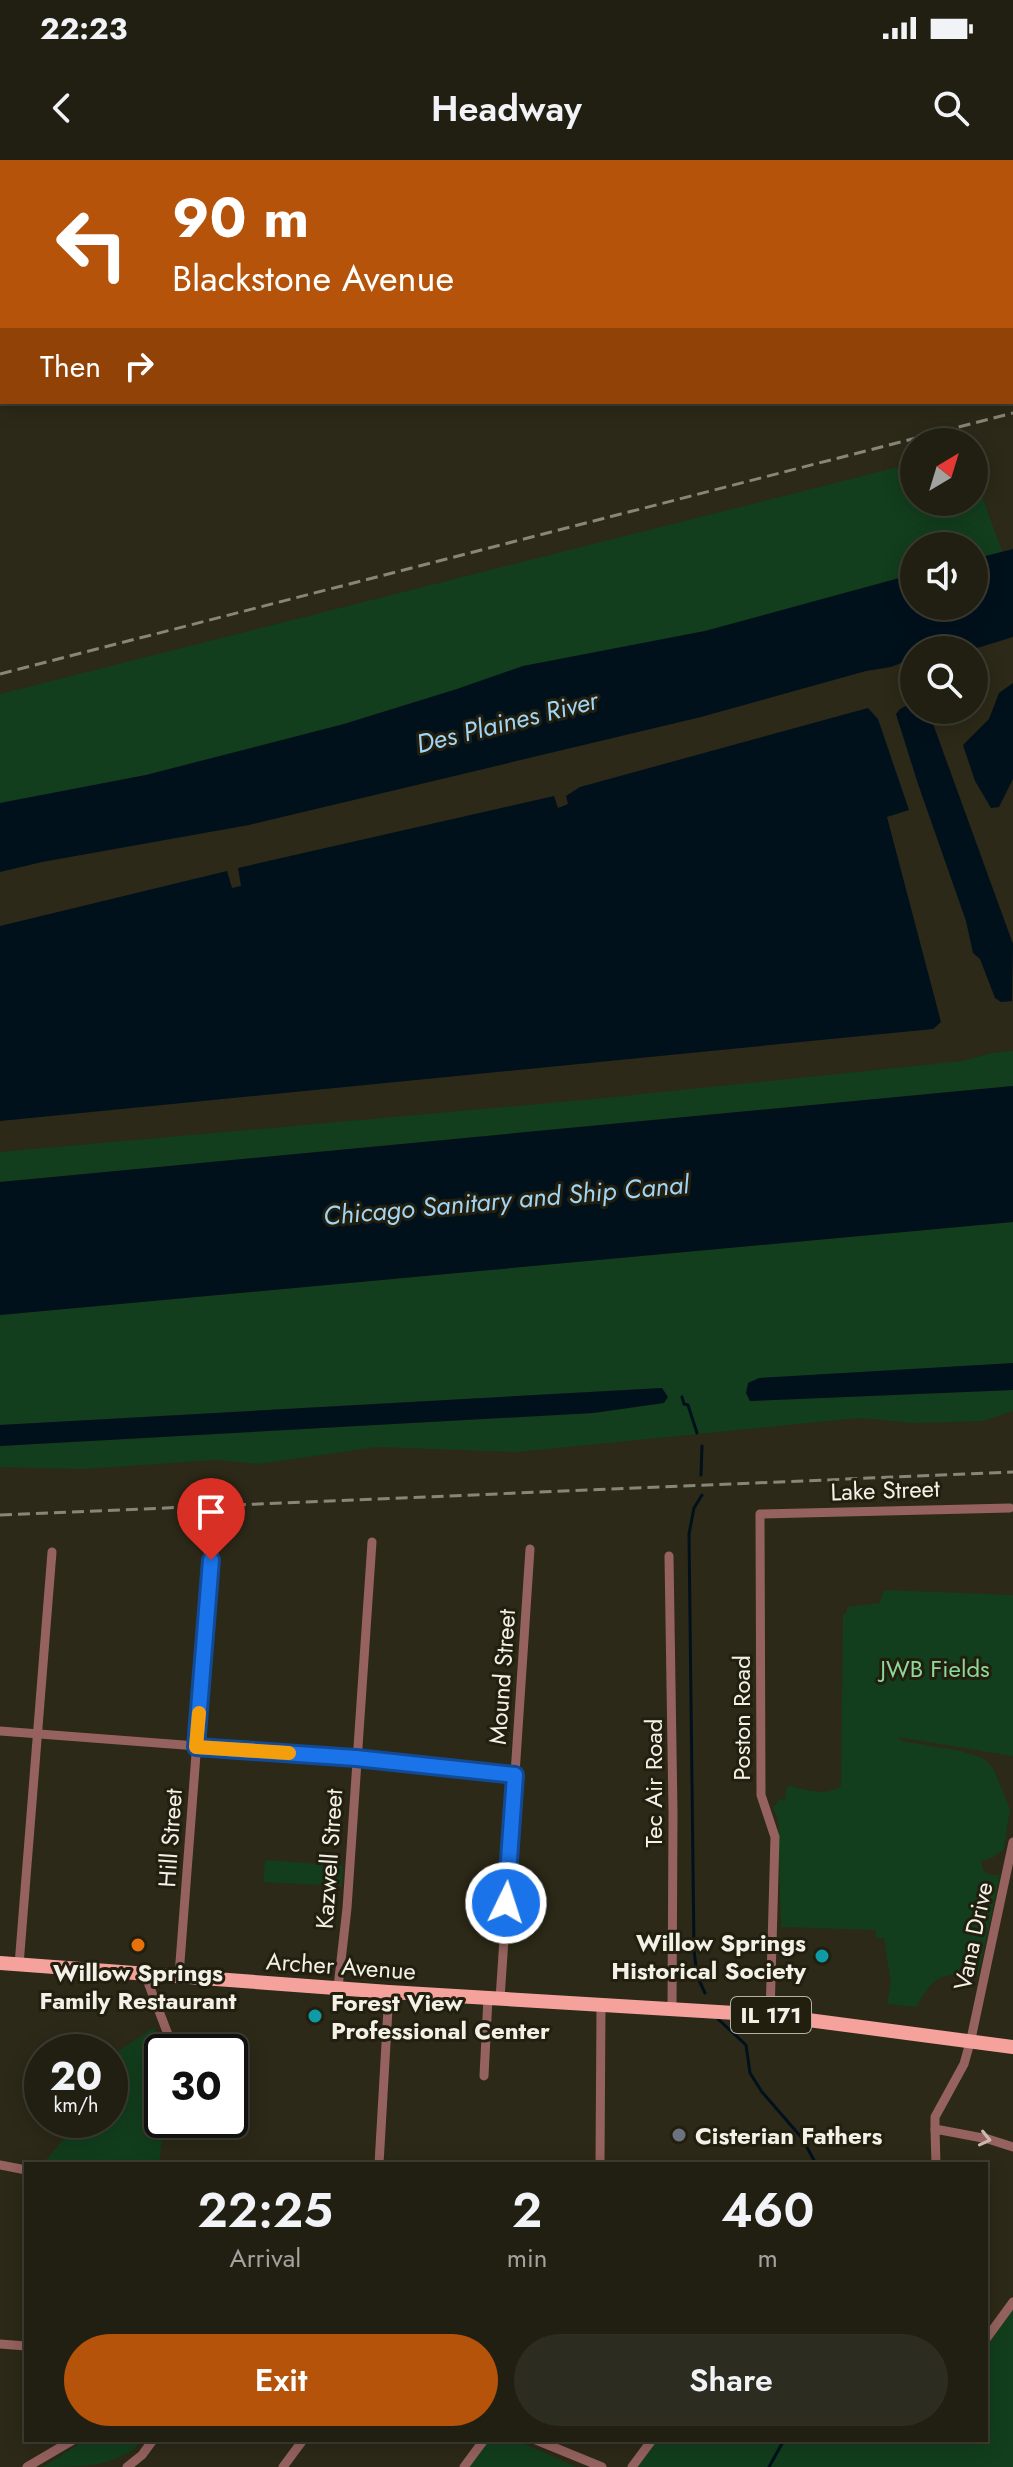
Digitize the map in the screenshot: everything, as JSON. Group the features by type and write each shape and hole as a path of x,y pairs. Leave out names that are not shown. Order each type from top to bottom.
{"main road":[{"name":"Archer Avenue","path":"0,1963 389,1992 770,2015 971,2039 1013,2047"}],"street":[{"name":"Lake Street","path":"760,1514 1010,1508"},
{"name":"Poston Road","path":"760,1514 761,1795 775,1837 770,2015"},
{"name":"Kazwell Street","path":"338,1987 347,1908 372,1542"},
{"name":"Mound Street","path":"484,2076 515,1775 530,1549"},
{"path":"19,1965 52,1552"},
{"name":"Tec Air Road","path":"669,1556 673,1769 672,2010"},
{"name":"Hill Street","path":"179,1975 211,1560"},
{"path":"0,1731 356,1758 515,1775"},
{"name":"Vana Drive","path":"935,2129 935,2117 960,2073 971,2039 1013,1842"},
{"path":"144,1972 168,2034"},
{"path":"379,2162 389,1992"},
{"path":"600,2162 601,2006"},
{"path":"936,2162 935,2129 1013,2147"},
{"path":"0,2165 24,2170"},
{"path":"988,2336 1013,2302"},
{"path":"0,2344 24,2346"},
{"path":"27,2467 70,2442"},
{"path":"127,2467 152,2442"},
{"path":"283,2467 302,2442"},
{"path":"464,2467 483,2442"},
{"path":"541,2442 602,2467"},
{"path":"632,2467 651,2442"}],"green space":[{"path":"900,467 900,516 988,516 988,512 1002,552 988,556 988,532 900,532 900,578 705,631 523,666 344,724 146,775 0,803 0,694"},
{"path":"1013,1051 1013,1086 0,1182 0,1152 584,1100 963,1061"},
{"path":"1013,1222 1013,1363 906,1371 746,1393 751,1401 1013,1390 1013,1411 983,1421 916,1423 859,1418 516,1452 377,1447 258,1464 216,1460 82,1469 0,1467 0,1446 593,1413 664,1403 662,1388 0,1425 0,1315"},
{"name":"JWB Fields","path":"884,1590 1013,1595 1013,1756 897,1737 902,1741 983,1758 993,1768 1010,1809 1004,1849 992,1858 981,1861 983,1870 990,1875 1000,1875 978,1976 940,1978 928,1988 916,2007 887,2004 891,1983 884,1938 876,1938 876,1930 781,1927 778,1819 773,1808 780,1799 785,1800 787,1786 821,1792 841,1786 843,1614 847,1613 847,1607 880,1603"},
{"path":"265,1860 343,1866 342,1886 263,1882"},
{"path":"154,2027 157,2034 144,2034 144,2138 162,2138 159,2162 45,2162 65,2138 128,2138 128,2045"},
{"path":"1013,2307 1013,2467 637,2467 656,2442 988,2442 988,2340"},
{"path":"82,2442 141,2442 122,2456 98,2464 43,2467"},
{"path":"488,2442 520,2442 576,2467 469,2467"}],"water":[{"name":"Des Plaines River","path":"1013,549 1013,637 988,645 988,636 900,636 900,663 701,717 249,825 0,872 0,803 146,775 344,724 523,666 705,631 900,578 900,620 988,620 988,555"},
{"path":"1013,683 1013,779 999,807 991,808 975,781 963,745 984,724 988,724 999,693"},
{"path":"868,708 878,719 909,810 887,817 941,1022 933,1029 0,1121 0,926 227,871 232,888 241,886 238,868 554,796 558,808 568,804 566,796 580,787"},
{"path":"900,709 900,724 933,724 1013,944 1012,1001 1001,1002 995,998 980,959 973,953 966,921 896,714"},
{"name":"Chicago Sanitary and Ship Canal","path":"1013,1086 1013,1222 0,1315 0,1182"},
{"path":"1013,1363 1013,1390 750,1401 746,1393 748,1383 759,1378"},
{"path":"662,1388 668,1397 664,1403 593,1413 0,1446 0,1425"}],"waterway":[{"path":"682,1397 684,1404 688,1405 697,1433"},
{"path":"701,1475 702,1446"},
{"path":"702,1495 694,1508 689,1534 694,1950 697,1976 705,1993"},
{"path":"718,2019 746,2045 750,2073 762,2092 802,2138 815,2162"},
{"path":"769,2467 783,2442"}],"railway":[{"path":"0,674 1013,413"},
{"path":"0,1515 1013,1472"}],"slow traffic":[{"path":"199,1713 196,1747 289,1753"}],"place":[{"name":"Willow Springs Family Restaurant","path":"138,1945"},
{"name":"Willow Springs Historical Society","path":"822,1956"},
{"name":"Forest View Professional Center","path":"315,2016"},
{"name":"Cisterian Fathers","path":"679,2135"}],"route":[{"path":"211,1560 196,1747 356,1758 515,1775 506,1903"}]}
